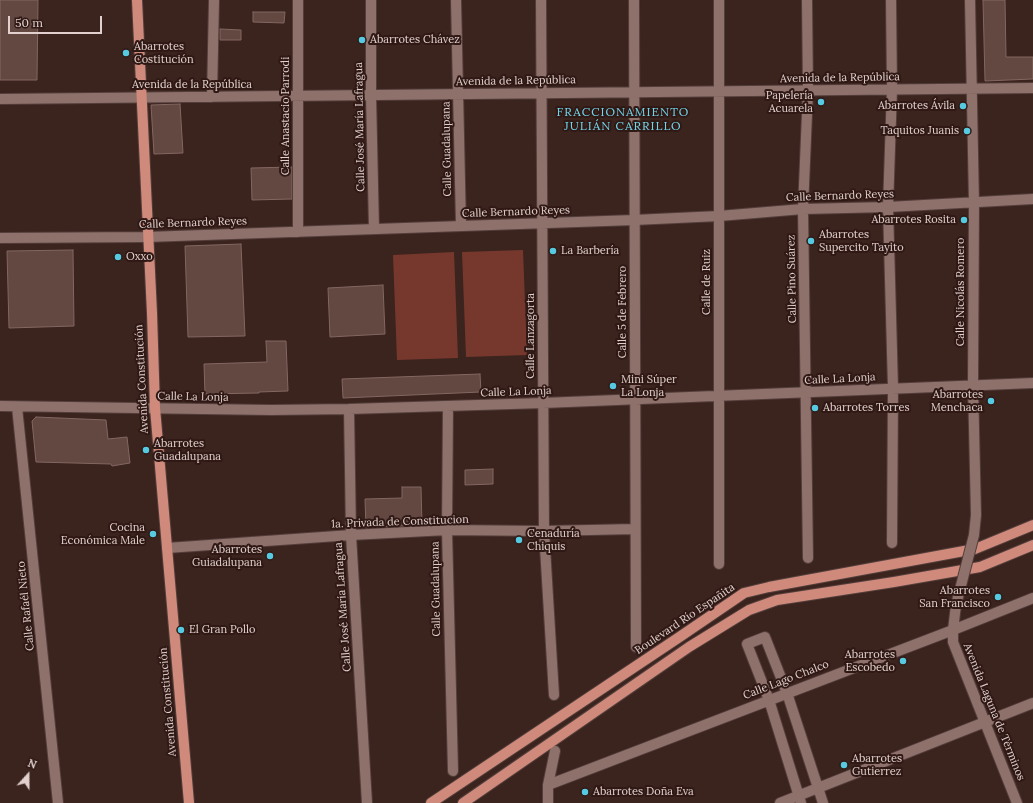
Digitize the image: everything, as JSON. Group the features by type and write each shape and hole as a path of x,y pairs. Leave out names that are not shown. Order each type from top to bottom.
{"main road":[{"name":"Avenida Constitución","path":"137,0 147,237 152,312 154,408 189,803"},
{"name":"Boulevard Río Españita","path":"431,803 744,593 769,586 975,549 1033,525"},
{"path":"463,803 689,648 749,610 777,600 980,567 1033,545"}],"street":[{"path":"212,97 214,0"},
{"name":"Calle Anastacio Parrodi","path":"298,0 298,232"},
{"name":"Calle José María Lafragua","path":"371,0 371,95 374,229"},
{"name":"Calle Guadalupana","path":"456,0 461,226"},
{"name":"Calle Lanzagorta","path":"541,0 544,531 554,695"},
{"name":"Calle 5 de Febrero","path":"634,0 636,647"},
{"name":"Calle de Ruiz","path":"719,0 719,564"},
{"name":"Calle Pino Suárez","path":"807,0 808,90 803,209 808,558"},
{"path":"891,0 892,89 888,207 893,388 892,543"},
{"name":"Calle Nicolás Romero","path":"970,0 974,203 973,385 976,515 974,535"},
{"name":"Avenida de la República","path":"0,99 1033,88"},
{"name":"Calle Bernardo Reyes","path":"0,238 147,237 634,220 719,216 803,209 888,207 1033,199"},
{"name":"Calle La Lonja","path":"0,406 271,410 349,409 544,403 1033,383"},
{"name":"Calle Guadalupana","path":"448,406 447,530 453,771"},
{"name":"Calle Rafaél Nieto","path":"18,407 58,803"},
{"name":"Calle José María Lafragua","path":"349,409 351,535 367,803"},
{"name":"1a. Privada de Constitucion","path":"167,548 447,530 544,531 635,529"},
{"name":"Avenida Laguna de Términos","path":"974,535 956,605 953,642 1017,803"},
{"name":"Calle Lago Chalco","path":"548,785 1033,598"},
{"path":"799,800 769,700 747,644 765,637 787,693 817,789 823,803"},
{"path":"780,803 799,800 817,789 1033,703"},
{"path":"548,803 548,785 555,751"}],"shaded area":[{"path":"523,250 527,355 466,357 462,252"},
{"path":"454,252 458,358 397,360 393,255"}],"building":[{"path":"0,0 38,0 37,80 0,80"},
{"path":"983,0 1005,0 1006,57 1033,57 1033,79 985,81"},
{"path":"253,12 285,12 284,23 253,22"},
{"path":"220,29 241,30 241,40 220,40"},
{"path":"180,104 183,153 154,154 151,105"},
{"path":"292,167 292,199 252,200 251,168"},
{"path":"241,244 245,336 188,337 185,246"},
{"path":"73,250 74,326 9,328 7,251"},
{"path":"383,285 385,334 330,337 328,288"},
{"path":"266,341 286,341 288,391 205,394 204,364 267,362"},
{"path":"480,374 481,392 343,398 342,379"},
{"path":"36,417 106,420 108,439 127,437 130,463 112,466 111,464 36,462 32,421"},
{"path":"493,469 493,484 465,485 465,470"},
{"path":"402,487 421,487 422,525 366,528 365,499 402,498"}],"place":[{"name":"Abarrotes Chávez","path":"362,40"},
{"name":"Abarrotes Costitución","path":"126,53"},
{"name":"Papelería Acuarela","path":"821,102"},
{"name":"Abarrotes Ávila","path":"963,106"},
{"name":"Taquitos Juanis","path":"967,131"},
{"name":"Abarrotes Rosita","path":"964,220"},
{"name":"Abarrotes Supercito Tayito","path":"811,241"},
{"name":"La Barbería","path":"553,251"},
{"name":"Oxxo","path":"118,257"},
{"name":"Mini Súper La Lonja","path":"613,386"},
{"name":"Abarrotes Menchaca","path":"991,401"},
{"name":"Abarrotes Torres","path":"815,408"},
{"name":"Abarrotes Guadalupana","path":"146,450"},
{"name":"Cocina Económica Male","path":"153,534"},
{"name":"Cenaduría Chiquis","path":"519,540"},
{"name":"Abarrotes Guiadalupana","path":"270,556"},
{"name":"Abarrotes San Francisco","path":"998,597"},
{"name":"El Gran Pollo","path":"181,630"},
{"name":"Abarrotes Escobedo","path":"903,661"},
{"name":"Abarrotes Gutierrez","path":"844,765"},
{"name":"Abarrotes Doña Eva","path":"585,792"}],"district":[{"name":"FRACCIONAMIENTO JULIÁN CARRILLO","path":"623,120"}]}
